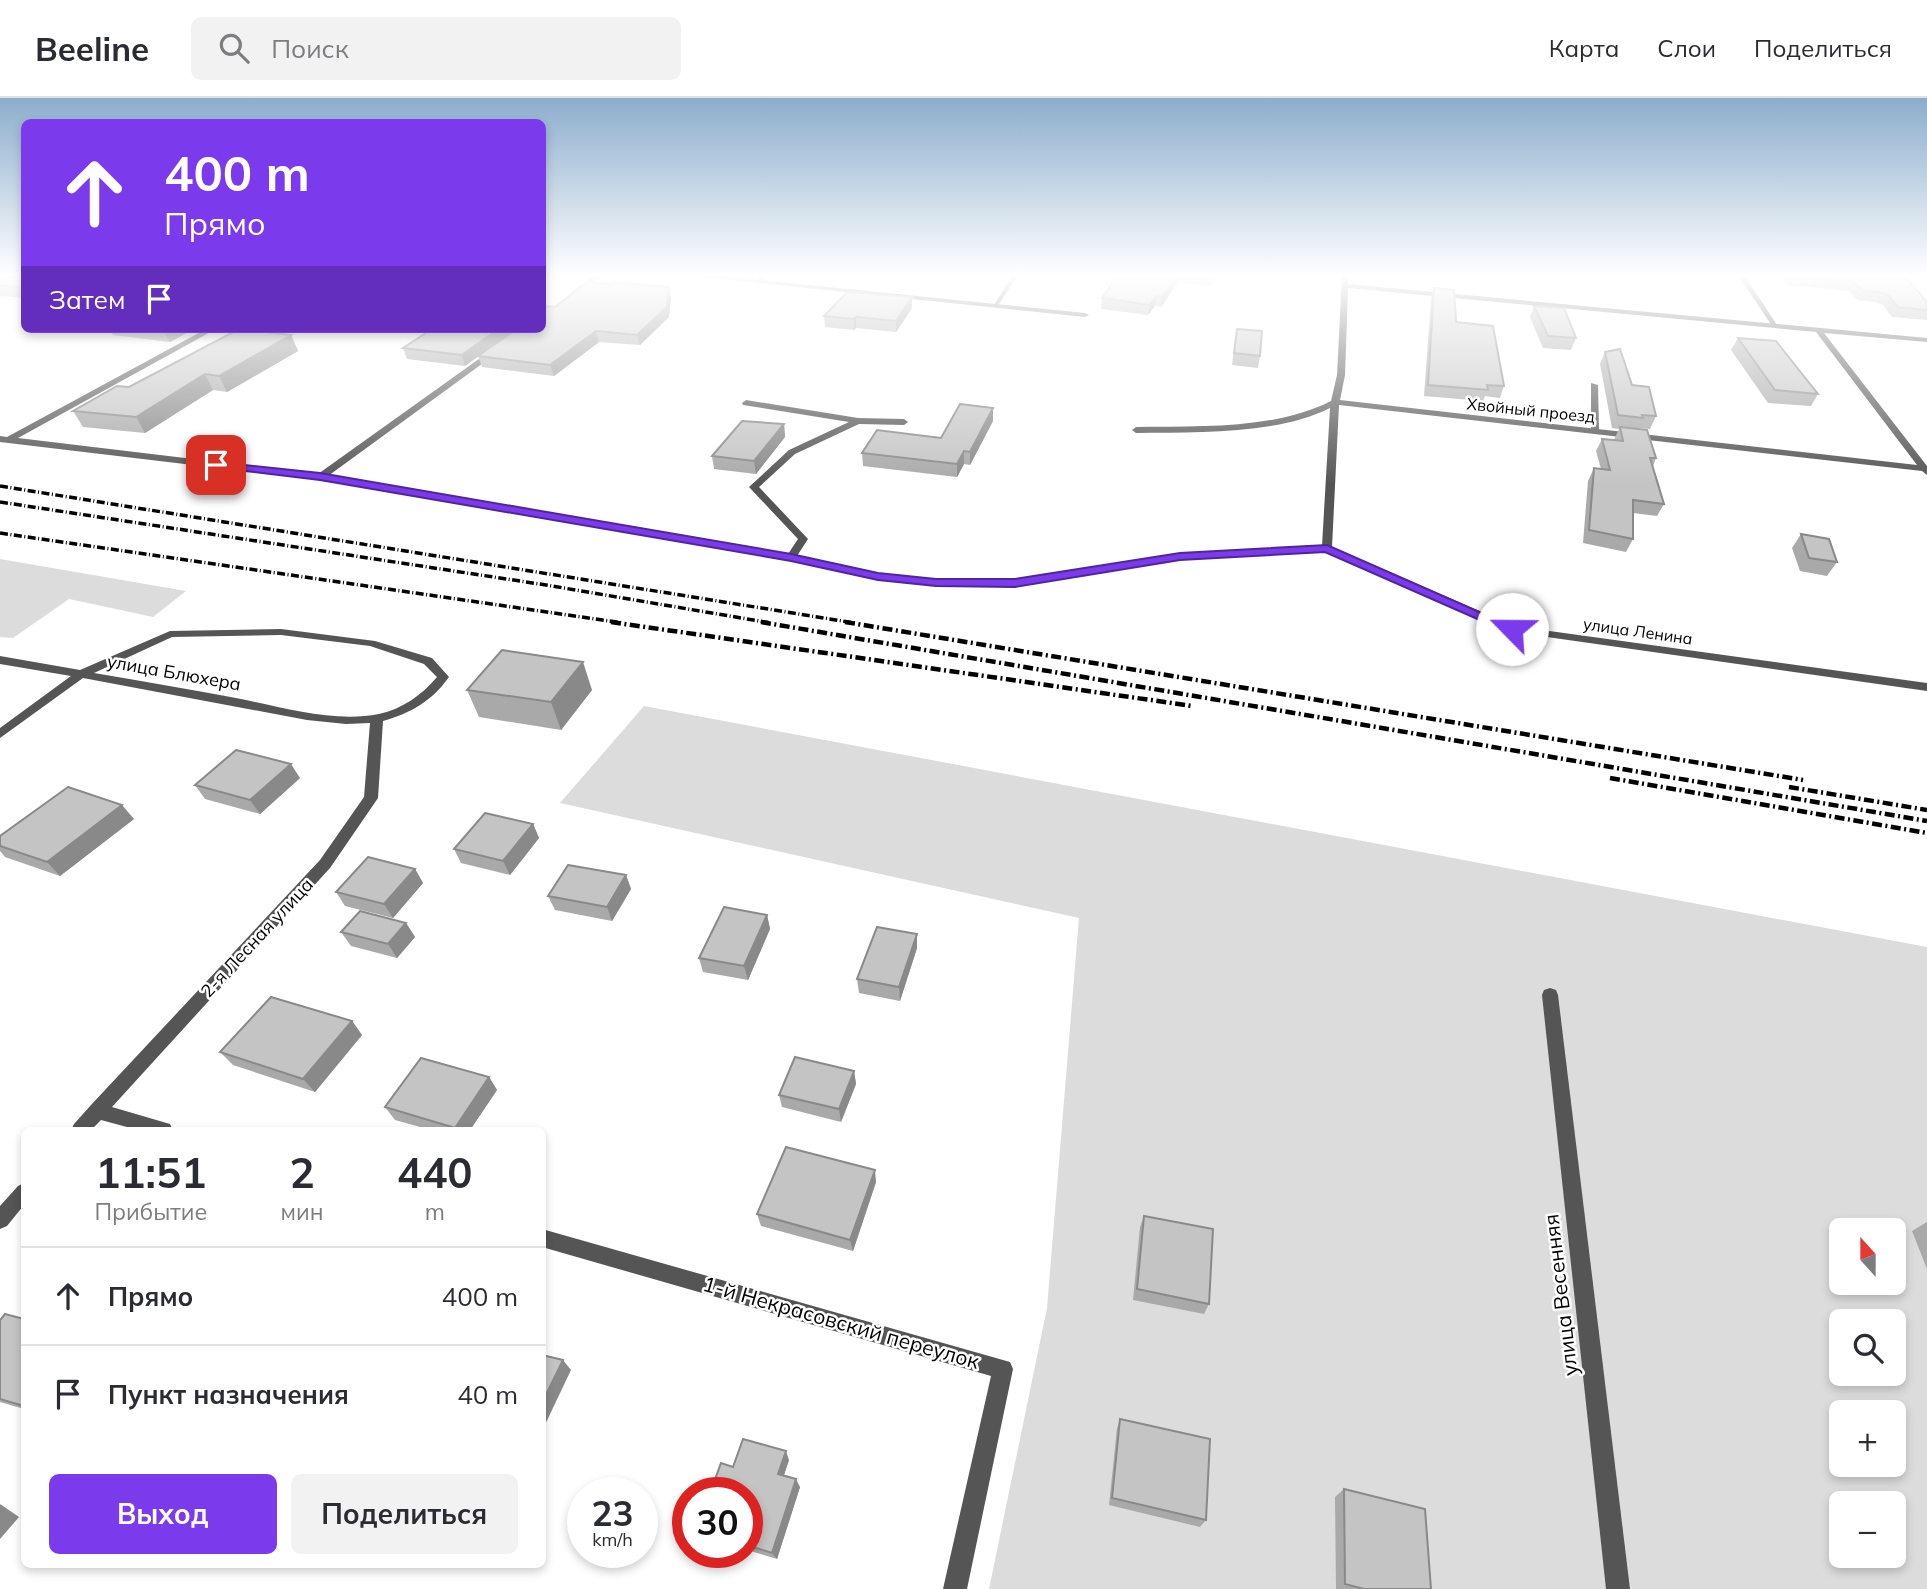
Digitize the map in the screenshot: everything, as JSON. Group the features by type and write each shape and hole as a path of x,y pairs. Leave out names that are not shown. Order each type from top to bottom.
{"street":[{"path":"4,439 183,345"},
{"path":"320,477 504,345"},
{"path":"1327,549 1335,402 1342,345"},
{"path":"1829,345 1926,471"},
{"name":"Хвойный проезд","path":"1136,430 1232,427 1322,411 1335,402 1926,471"},
{"path":"746,403 858,421 904,422"},
{"path":"791,558 803,539 754,487 792,452 858,421"},
{"name":"улица Ленина","path":"4,439 320,477 791,558 878,577 936,583 1015,583 1180,557 1327,549 1512,629 1927,687"},
{"name":"улица Блюхера","path":"0,660 284,711 342,719 377,718 425,700 443,677 428,661 370,643 281,632 170,634 80,674"},
{"path":"0,734 80,674"},
{"name":"2-я Лесная улица","path":"83,1127 325,864 371,798 377,718"},
{"name":"улица Весенняя","path":"1550,995 1619,1589"},
{"path":"97,1111 153,1127"},
{"path":"0,1220 21,1196"},
{"name":"1-й Некрасовский переулок","path":"546,1239 1003,1369 955,1589"}],"lane":[{"path":"1594,385 1595,431"}],"shaded area":[{"path":"0,559 186,591 153,617 69,599 13,638 0,637"},
{"path":"644,706 1927,947 1927,1589 989,1589 1047,1308 1079,918 560,803"}],"building":[{"path":"209,345 274,345 219,376 205,374 136,417 73,411 117,386 129,387"},
{"path":"408,345 476,345 462,355 403,348"},
{"path":"494,345 578,345 550,365 478,356"},
{"path":"1235,345 1261,345 1260,356 1234,353"},
{"path":"1431,345 1496,345 1504,386 1487,385 1488,390 1428,385"},
{"path":"1743,345 1779,345 1818,394 1775,390"},
{"path":"1620,349 1632,385 1649,387 1656,416 1642,415 1643,418 1618,415 1605,352"},
{"path":"960,404 993,408 970,452 964,451 957,464 862,453 877,430 941,438"},
{"path":"742,421 784,424 754,461 712,456"},
{"path":"1620,427 1647,430 1656,458 1650,458 1664,504 1633,500 1633,539 1589,530 1594,468 1610,470 1602,439 1623,441"},
{"path":"1801,534 1829,539 1837,562 1809,558"},
{"path":"502,650 583,662 551,702 467,690"},
{"path":"236,750 291,764 250,800 195,785"},
{"path":"68,787 122,805 47,862 0,846 0,836"},
{"path":"485,813 533,824 503,861 454,849"},
{"path":"368,857 415,869 384,904 336,892"},
{"path":"568,865 626,875 607,907 548,896"},
{"path":"724,907 767,915 744,966 699,958"},
{"path":"360,911 406,923 388,944 341,932"},
{"path":"877,927 917,934 899,987 857,979"},
{"path":"271,997 352,1021 303,1079 220,1052"},
{"path":"795,1057 854,1071 839,1109 779,1095"},
{"path":"421,1058 489,1077 456,1127 385,1107"},
{"path":"786,1147 875,1170 850,1240 757,1214"},
{"path":"1144,1216 1213,1229 1209,1304 1137,1289"},
{"path":"5,1314 21,1318 21,1405 0,1399 0,1320"},
{"path":"546,1356 563,1360 546,1395"},
{"path":"1120,1419 1210,1439 1206,1520 1112,1498"},
{"path":"743,1439 786,1451 778,1474 796,1479 772,1553 763,1550 763,1477 716,1477 721,1463 733,1467"},
{"path":"1344,1489 1425,1509 1431,1589 1364,1589 1345,1584"}],"railway":[{"path":"0,486 855,623"},
{"path":"0,502 546,585 771,623"},
{"path":"0,533 623,623"},
{"path":"611,622 1192,706"},
{"path":"761,622 1927,821"},
{"path":"845,622 1803,780"},
{"path":"1610,778 1927,833"},
{"path":"1789,787 1927,810"}],"route":[{"path":"216,465 320,477 599,523 791,558 878,577 936,583 1015,583 1180,557 1327,549 1512,629"}]}
